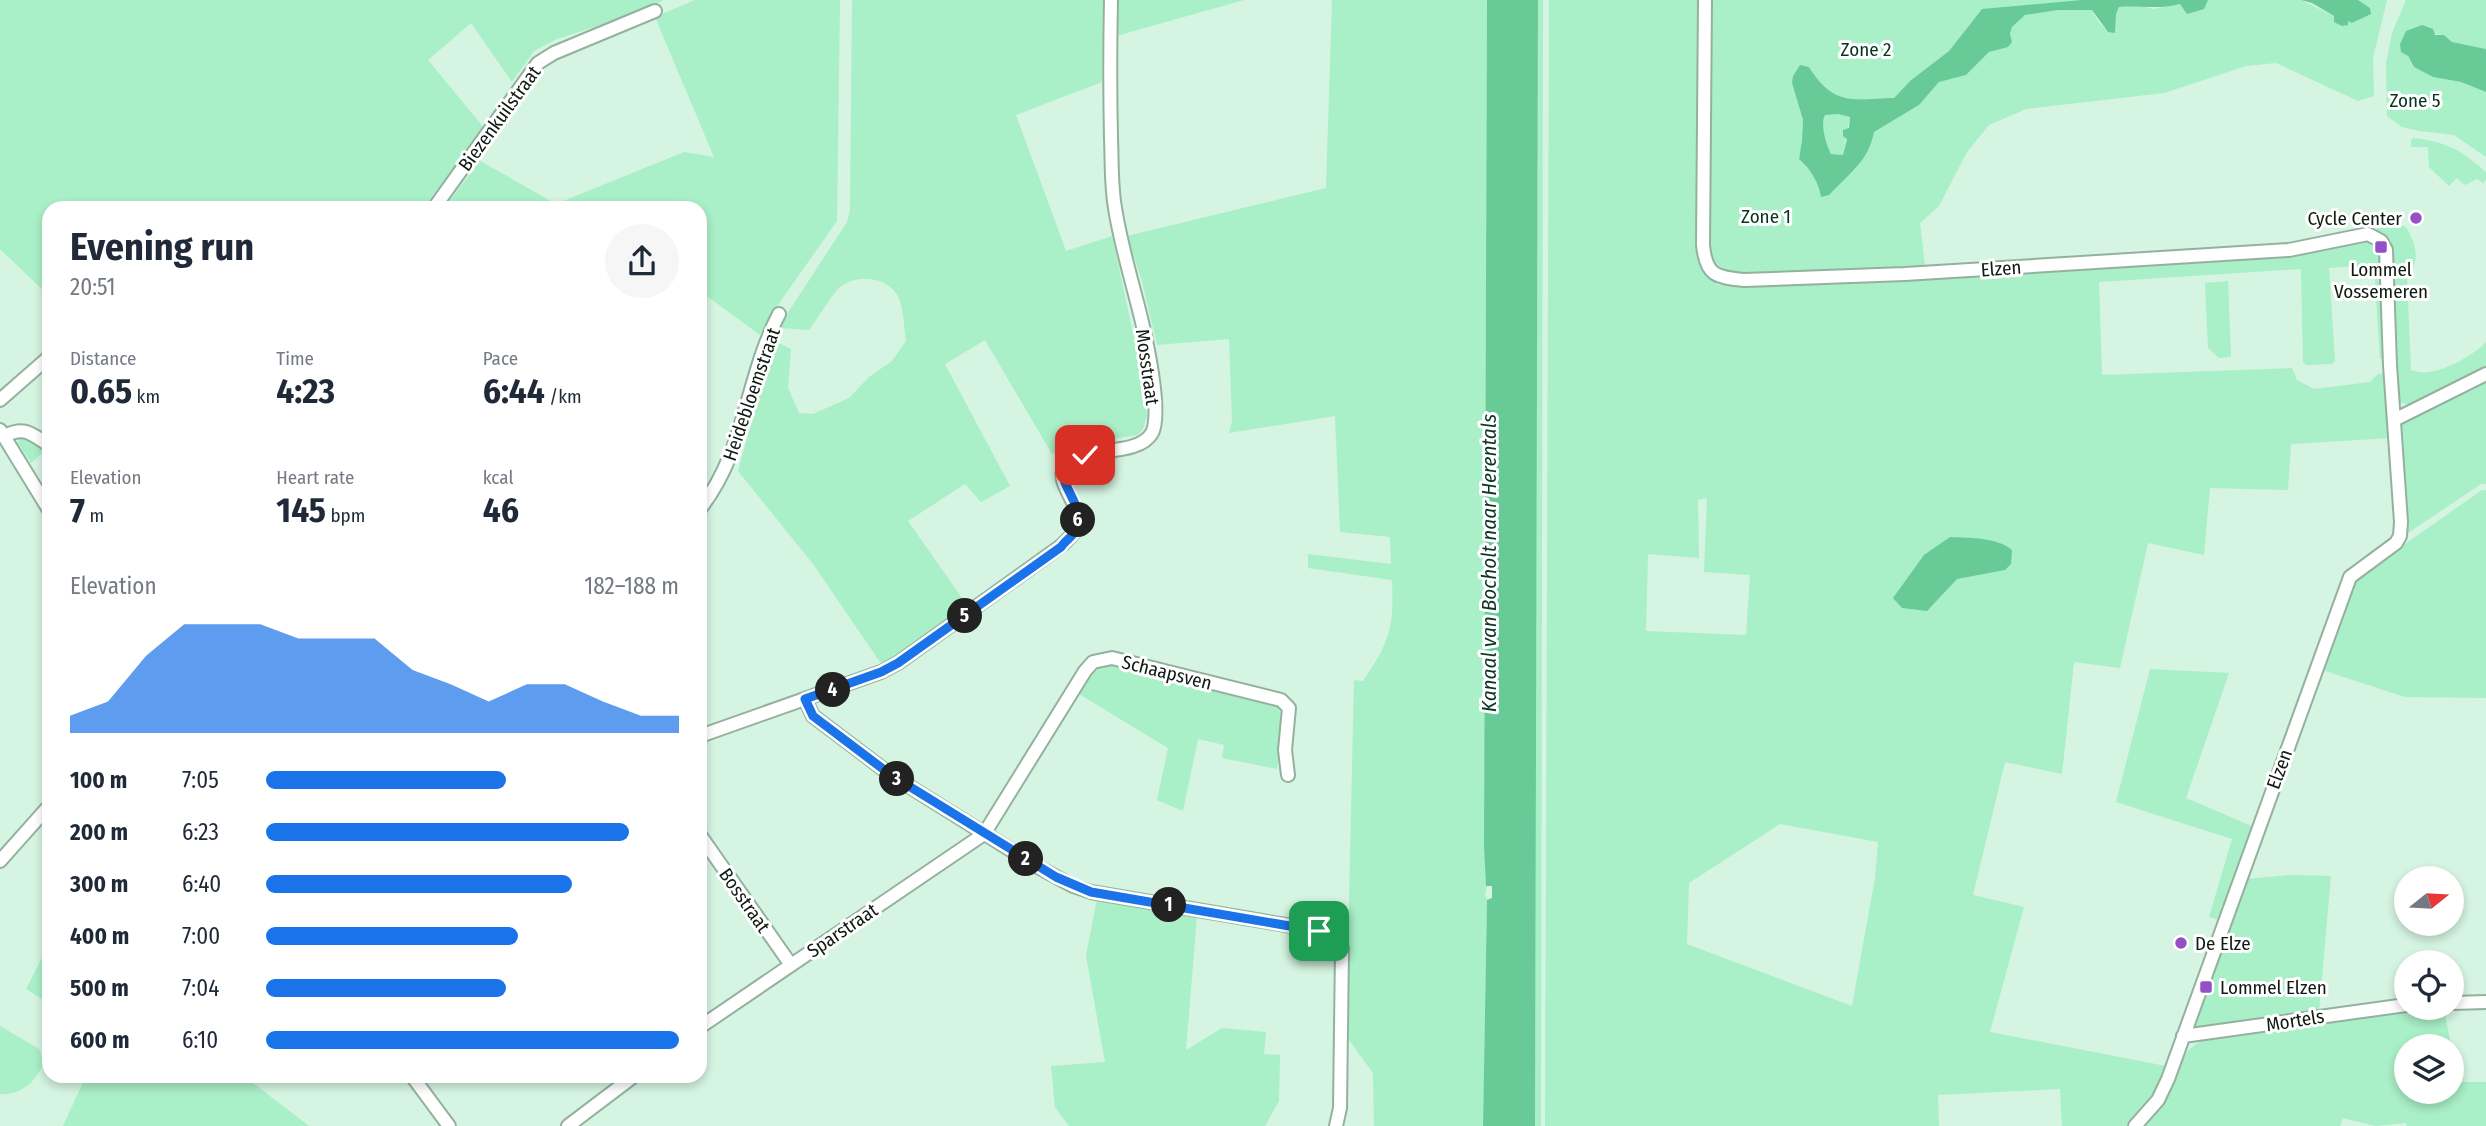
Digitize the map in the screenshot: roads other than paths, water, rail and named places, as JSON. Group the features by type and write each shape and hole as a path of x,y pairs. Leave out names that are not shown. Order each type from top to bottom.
{"street":[{"name":"Mosstraat","path":"707,734 881,672 898,663 1061,547 1076,530 1079,522 1077,509 1063,478 1063,468 1067,462 1085,455 1139,444 1150,436 1154,427 1154,399 1146,340 1115,208 1110,103 1111,0"},
{"name":"Elzen","path":"1705,0 1703,245 1705,261 1710,270 1718,276 1744,280 1905,274 2289,250 2368,234 2381,241 2386,250 2400,536 2396,543 2350,577 2163,1090 2151,1110 2135,1126"},
{"name":"Biezenkuilstraat","path":"439,201 538,63 554,52 655,11"},
{"name":"Heidebloemstraat","path":"707,499 719,482 732,454 764,345 779,314"},
{"path":"0,400 42,363"},
{"path":"2394,420 2486,373"},
{"path":"42,441 26,431 2,433 42,499"},
{"name":"Schaapsven","path":"984,834 1085,671 1093,662 1105,659 1112,658 1281,700 1289,708 1285,750 1288,775"},
{"path":"805,699 813,716 872,761 1056,877 1091,892 1327,932 1340,941 1340,1108 1335,1126"},
{"path":"0,861 42,814"},
{"name":"Sparstraat","path":"707,1022 984,834"},
{"name":"Bosstraat","path":"707,845 791,965"},
{"path":"2464,1003 2486,1002"},
{"name":"Mortels","path":"2183,1037 2394,1006"},
{"path":"419,1083 449,1126"},
{"path":"568,1126 625,1083"}],"water":[{"name":"Kanaal van Bocholt naar Herentals","path":"1487,0 1538,0 1535,1126 1483,1126 1487,900 1492,898 1492,886 1486,886 1484,845"},
{"path":"2081,0 2208,0 2204,9 2187,14 2180,4 2164,7 2119,7 2115,33 2108,32 2092,10 2058,10 2025,15 2012,27 2012,42 2008,47 1989,52 1966,75 1939,82 1919,105 1874,132 1862,160 1829,195 1821,197 1813,176 1799,159 1803,120 1792,83 1800,65 1809,67 1818,80 1836,95 1856,99 1894,98 1910,81 1949,51 1982,9","holes":["1825,115 1850,117 1849,128 1843,130 1843,136 1847,139 1843,155 1831,154 1823,129"]},
{"path":"2301,0 2358,0 2370,8 2371,14 2352,23 2348,21 2348,25 2342,26 2334,22 2334,16"},
{"path":"2422,25 2433,29 2435,35 2444,35 2452,42 2486,49 2486,92 2461,82 2433,77 2414,67 2408,56 2401,52 2400,44 2406,31"},
{"path":"1950,537 1982,539 2006,546 2012,550 2011,564 2005,570 1957,579 1927,611 1902,608 1893,598 1924,555"}],"place":[{"name":"Cycle Center","path":"2416,218"},
{"name":"Lommel Vossemeren","path":"2381,247"},
{"name":"De Elze","path":"2181,943"},
{"name":"Lommel Elzen","path":"2206,987"}],"park label":[{"name":"Zone 2","path":"1866,49"},
{"name":"Zone 5","path":"2415,100"},
{"name":"Zone 1","path":"1766,216"}]}
